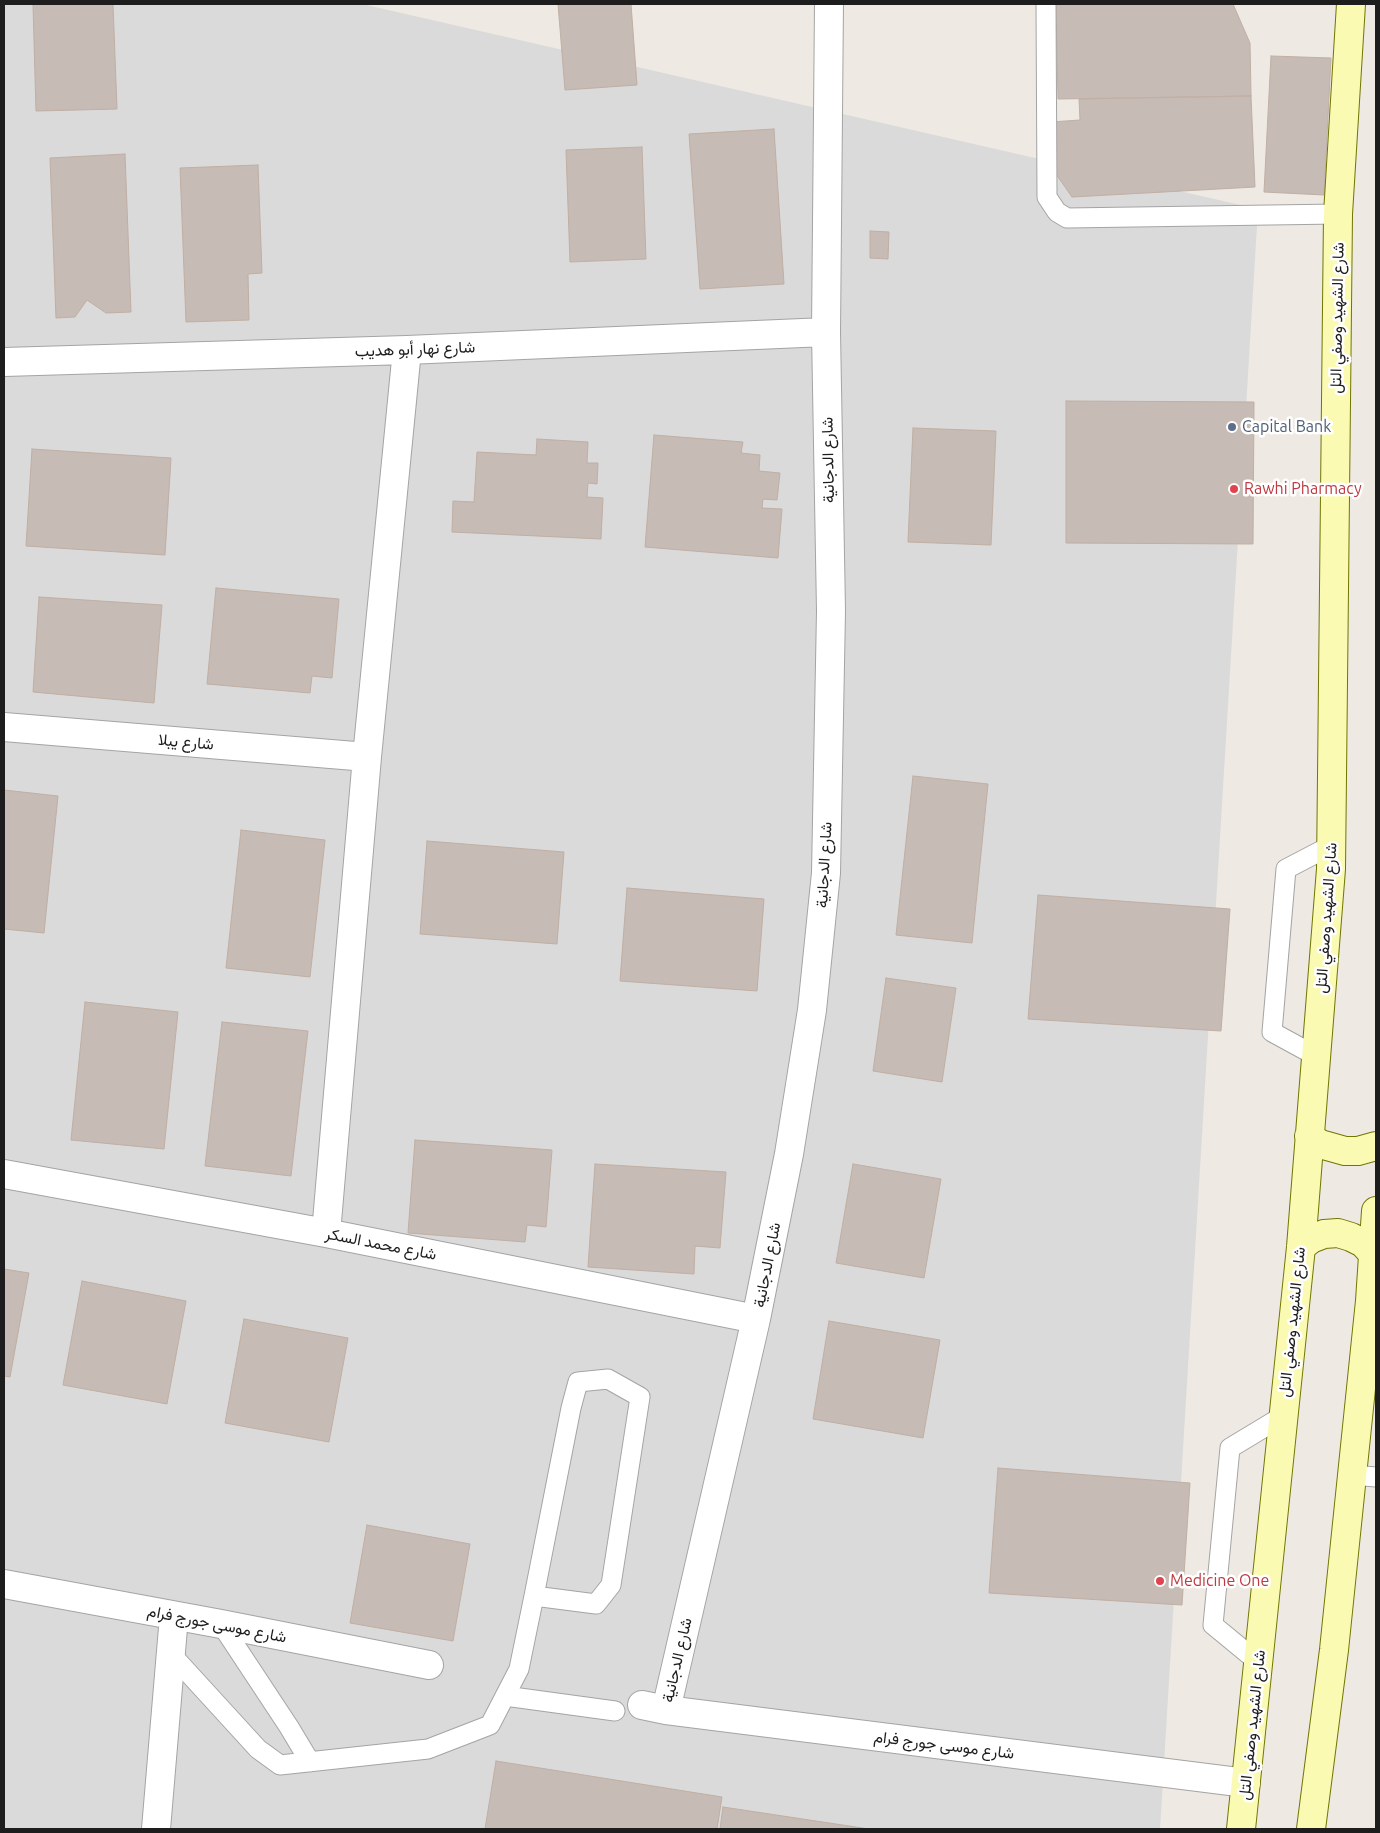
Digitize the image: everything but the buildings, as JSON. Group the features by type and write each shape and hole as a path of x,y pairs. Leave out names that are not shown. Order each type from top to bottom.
{"main road":[{"name":"شارع الشهيد وصفي التل","path":"1241,1829 1282,1416 1301,1247 1332,845 1338,214 1351,4"},
{"path":"1309,1136 1320,1144 1345,1151 1358,1151 1376,1146"},
{"path":"1311,1829 1334,1650 1364,1476 1372,1253 1376,1211"},
{"path":"1301,1247 1311,1239 1324,1234 1338,1233 1352,1236 1363,1243 1372,1253"}],"street":[{"name":"شارع الدجانية","path":"654,1707 756,1319 789,1154 812,1010 826,874 831,611 826,332 829,4"},
{"name":"شارع نهار أبو هديب","path":"4,362 407,350 826,332"},
{"path":"326,1232 368,757 407,350"},
{"name":"شارع يبلا","path":"4,727 368,757"},
{"name":"شارع محمد السكر","path":"4,1174 326,1232 756,1319"},
{"name":"شارع موسى جورج فرام","path":"4,1584 429,1665"},
{"path":"156,1829 174,1616"},
{"name":"شارع موسى جورج فرام","path":"654,1707 1246,1783"}],"lane":[{"path":"1046,4 1047,197 1057,212 1067,218 1338,214"},
{"path":"1316,1056 1272,1032 1286,869 1332,845"},
{"path":"172,1655 258,1749 280,1765 428,1749 490,1725 519,1669 534,1596 578,1382 608,1379 640,1397 612,1586 596,1604 534,1596"},
{"path":"1258,1662 1213,1625 1229,1458 1230,1448 1282,1416"},
{"path":"221,1624 310,1762"},
{"path":"505,1696 615,1711"}],"shaded area":[{"path":"4,4 362,4 1258,209 1160,1829 4,1829"}],"place":[{"name":"Capital Bank","path":"1232,427"},
{"name":"Rawhi Pharmacy","path":"1234,489"},
{"name":"Medicine One","path":"1160,1581"}]}
